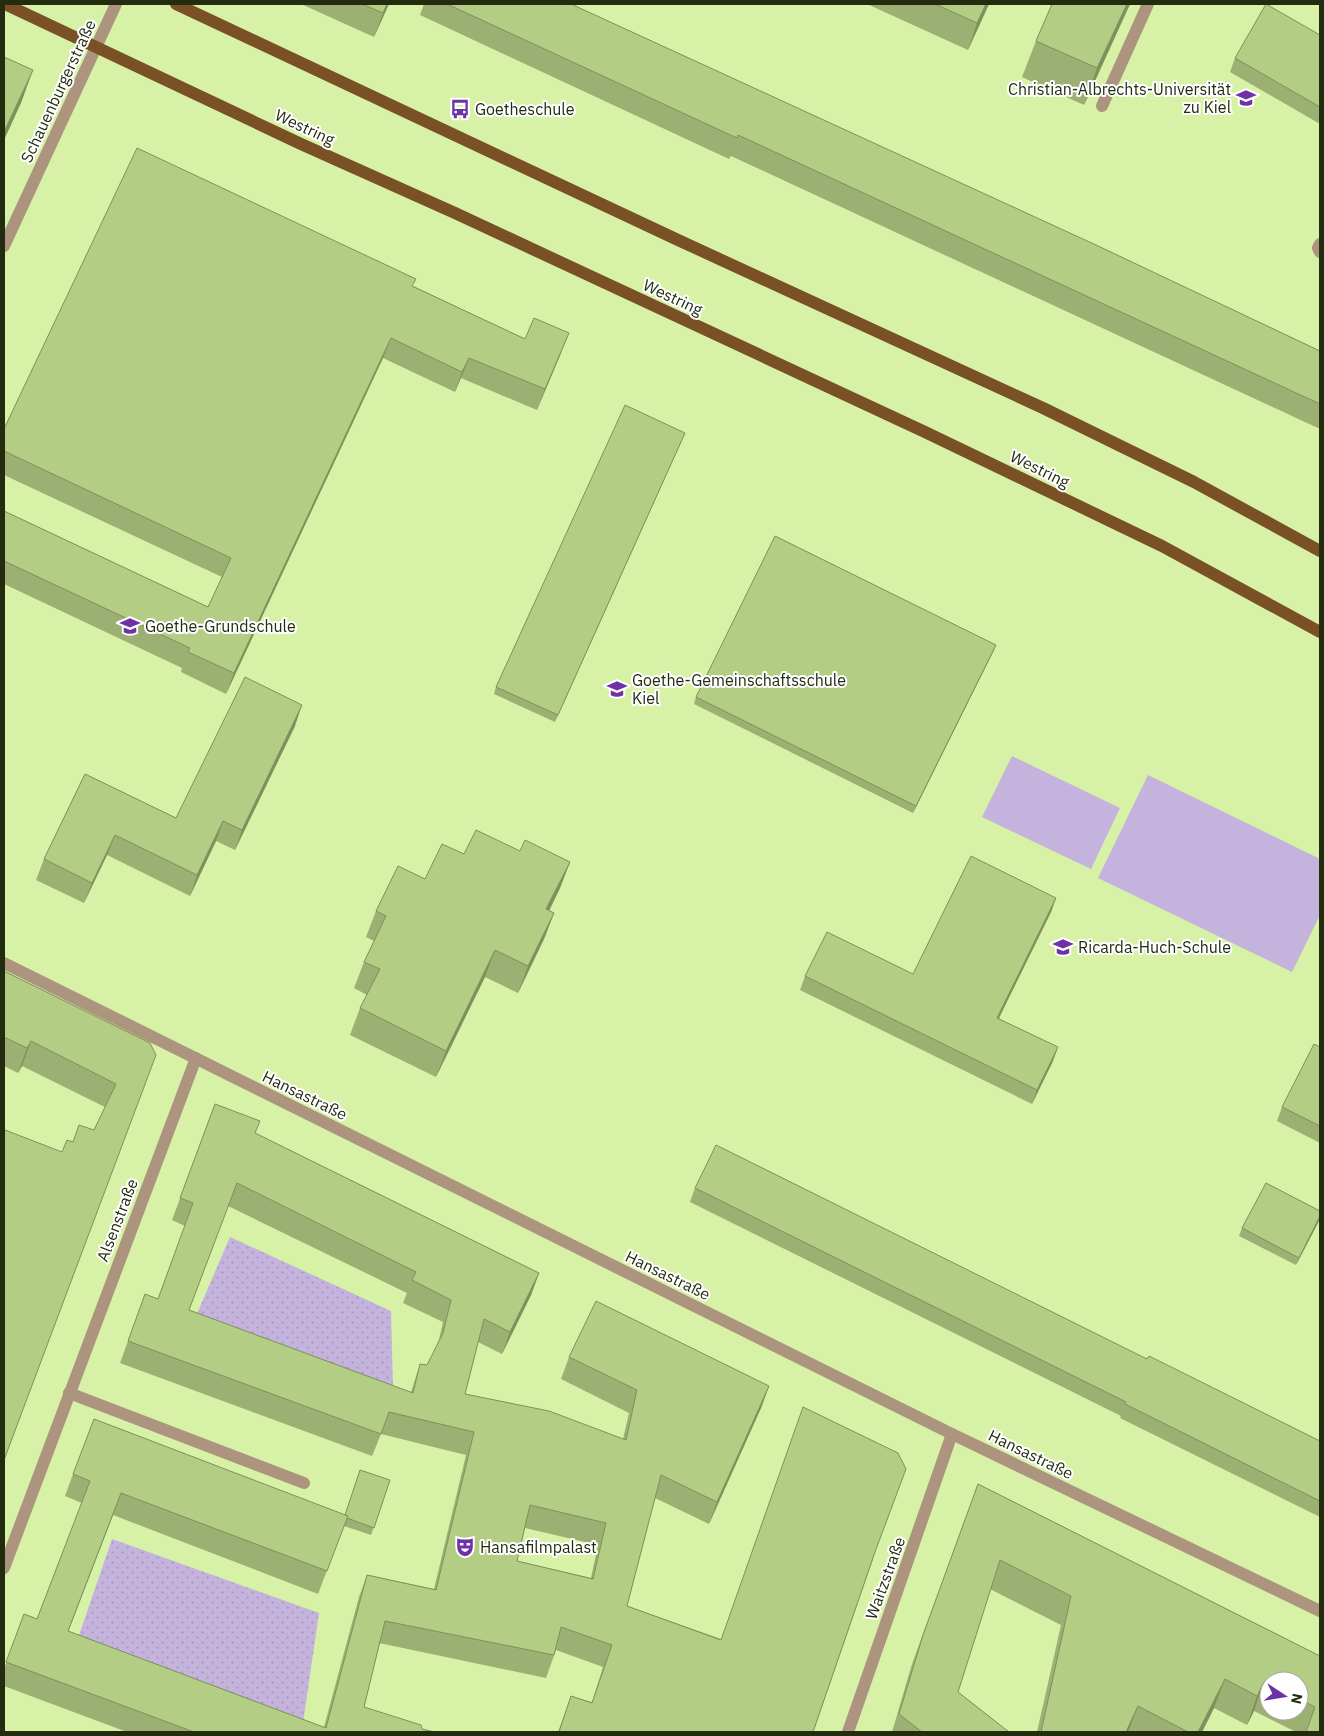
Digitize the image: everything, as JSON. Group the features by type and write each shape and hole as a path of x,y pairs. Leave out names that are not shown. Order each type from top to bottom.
{"main road":[{"name":"Westring","path":"6,4 302,144 455,213 925,432 1162,546 1320,632"},
{"path":"176,4 678,240 1043,408 1194,482 1320,551"}],"street":[{"name":"Schauenburgerstraße","path":"4,246 116,4"},
{"path":"1102,106 1148,4"},
{"path":"1320,244 1318,248 1320,252"},
{"name":"Hansastraße","path":"4,963 952,1434 1320,1611"},
{"name":"Alsenstraße","path":"4,1568 68,1393 196,1058"},
{"path":"68,1393 304,1483"},
{"name":"Waitzstraße","path":"848,1732 952,1434"}],"shaded area":[{"path":"1012,756 1120,808 1091,869 982,817"},
{"path":"1148,775 1320,859 1320,915 1292,972 1098,878"},
{"path":"230,1237 391,1311 393,1390 196,1316"},
{"path":"112,1539 319,1613 303,1723 77,1641"}],"building":[{"path":"362,4 387,4 383,13"},
{"path":"447,4 571,4 1096,245 1320,351 1320,404 738,135 737,138"},
{"path":"935,4 986,4 977,23"},
{"path":"1052,4 1127,4 1097,68 1036,41"},
{"path":"1266,4 1320,35 1320,107 1235,58"},
{"path":"4,57 33,70 4,132"},
{"path":"137,148 416,279 412,286 525,339 534,318 569,333 545,389 469,358 462,372 391,338 234,673 188,652 190,648 4,561 4,511 208,607 231,558 4,451 4,429"},
{"path":"625,405 685,433 558,715 496,687"},
{"path":"775,536 996,645 916,806 696,697"},
{"path":"245,677 302,705 242,830 223,821 197,875 115,835 92,883 44,859 85,774 176,818"},
{"path":"476,830 520,851 525,840 570,862 546,909 554,913 528,966 495,950 446,1051 360,1008 380,969 364,962 386,916 376,911 398,866 425,879 442,844 464,854"},
{"path":"971,856 1056,898 997,1018 1058,1047 1037,1090 805,976 827,932 913,974"},
{"path":"4,971 150,1043 156,1055 4,1460 4,1133 5,1130 62,1152 67,1140 73,1142 79,1125 94,1130 116,1084 31,1041 27,1048 4,1037"},
{"path":"1314,1044 1320,1047 1320,1126 1282,1107"},
{"path":"215,1104 260,1121 255,1133 539,1273 510,1332 484,1319 465,1394 549,1411 626,1440 637,1390 569,1357 596,1301 769,1386 717,1502 661,1475 627,1606 721,1640 803,1407 898,1453 906,1469 875,1552 813,1732 559,1732 571,1696 592,1703 612,1645 561,1627 554,1655 385,1621 364,1707 421,1725 422,1729 435,1732 194,1732 6,1662 24,1614 37,1619 90,1481 73,1474 94,1419 348,1516 327,1571 121,1493 68,1631 326,1728 367,1575 436,1590 474,1432 389,1412 381,1434 128,1341 145,1294 158,1299 193,1203 180,1198","holes":["237,1183 416,1272 412,1280 451,1300 443,1333 427,1365 420,1364 413,1393 189,1310","530,1505 606,1523 593,1579 517,1561"]},
{"path":"716,1145 1147,1359 1149,1356 1320,1441 1320,1501 1125,1404 1126,1402 695,1188"},
{"path":"1266,1183 1320,1211 1320,1216 1299,1258 1242,1228"},
{"path":"360,1470 390,1480 374,1528 347,1518 348,1516 345,1515"},
{"path":"978,1484 1320,1656 1320,1732 1306,1732 1315,1707 1309,1704 1309,1671 1259,1671 1259,1692 1257,1696 1225,1679 1198,1732 1188,1732 1138,1706 1126,1732 1041,1732 1071,1596 1000,1560 958,1692 1009,1732 922,1732 899,1714 923,1635"}],"place":[{"name":"Christian-Albrechts-Universität zu Kiel","path":"1246,98"},
{"name":"Goetheschule","path":"460,109"},
{"name":"Goethe-Grundschule","path":"130,626"},
{"name":"Goethe-Gemeinschaftsschule Kiel","path":"617,689"},
{"name":"Ricarda-Huch-Schule","path":"1063,947"},
{"name":"Hansafilmpalast","path":"465,1547"}]}
